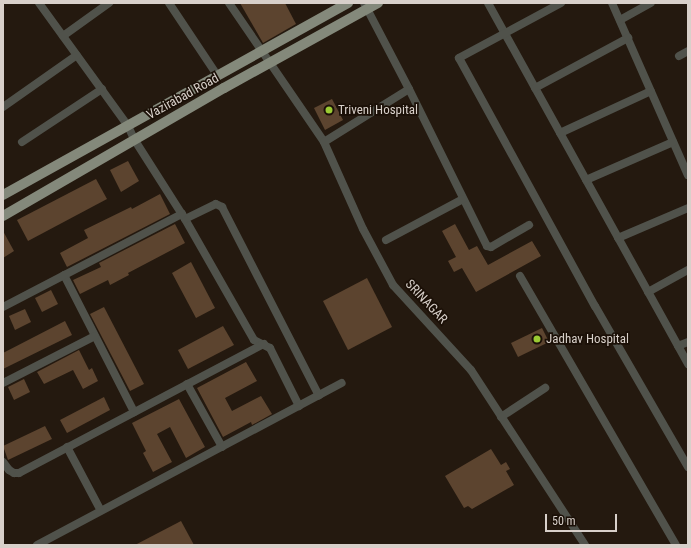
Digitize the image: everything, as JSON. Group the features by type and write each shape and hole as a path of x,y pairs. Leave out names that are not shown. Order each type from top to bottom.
{"main road":[{"name":"Vazirabad Road","path":"3,195 348,3"},
{"name":"Vazirabad Road","path":"3,216 134,139 271,63 366,6 378,3"}],"street":[{"path":"39,3 128,126 134,139 184,216 254,340 270,348 299,406"},
{"path":"63,36 109,3"},
{"path":"169,3 217,75"},
{"name":"SRINAGAR","path":"229,3 324,142 363,229 393,285 471,370 585,545"},
{"path":"488,3 688,364"},
{"path":"561,3 459,58 594,306 688,467"},
{"path":"612,3 688,175"},
{"path":"620,20 651,3"},
{"path":"366,6 463,199 489,247 529,226"},
{"path":"535,88 628,38"},
{"path":"679,56 688,51"},
{"path":"3,107 77,55"},
{"path":"22,142 102,89"},
{"path":"324,142 409,89"},
{"path":"560,133 651,91"},
{"path":"586,180 673,142"},
{"path":"386,240 463,199"},
{"path":"3,307 184,216 216,204 222,207 319,396"},
{"path":"618,238 688,208"},
{"path":"648,292 688,270"},
{"path":"64,275 134,412"},
{"path":"520,276 676,545"},
{"path":"3,383 95,336"},
{"path":"678,346 688,342"},
{"path":"3,462 9,470 14,473 19,473 264,344"},
{"path":"37,545 342,383"},
{"path":"187,384 222,447"},
{"path":"501,417 545,388"},
{"path":"67,447 101,511"}],"building":[{"path":"240,3 285,3 296,24 263,43"},
{"path":"332,99 343,120 325,130 314,108"},
{"path":"128,161 139,181 121,192 110,170"},
{"path":"96,179 107,199 28,241 17,220"},
{"path":"160,194 170,214 67,267 60,253 88,238 84,230 131,207 132,209"},
{"path":"175,224 185,243 128,273 129,275 110,285 108,280 80,294 73,280 101,267 99,263"},
{"path":"455,224 469,250 477,246 488,265 532,241 541,256 476,292 462,268 454,272 448,261 456,257 442,231"},
{"path":"3,231 14,251 3,258"},
{"path":"191,262 215,308 196,318 172,273"},
{"path":"367,278 392,327 348,350 323,301"},
{"path":"51,290 58,304 42,312 35,298"},
{"path":"104,307 144,384 130,391 90,314"},
{"path":"25,309 31,322 15,330 9,316"},
{"path":"65,321 72,335 3,369 3,353"},
{"path":"223,326 234,345 188,369 178,350"},
{"path":"542,328 549,342 518,357 511,343"},
{"path":"79,350 89,370 92,368 98,381 83,389 73,370 44,384 37,372"},
{"path":"246,362 257,381 225,398 232,411 261,396 272,414 252,425 251,422 223,437 197,388"},
{"path":"24,379 30,392 14,400 8,387"},
{"path":"104,397 110,410 67,433 60,420"},
{"path":"179,399 205,447 186,458 170,427 157,434 172,462 153,472 143,453 146,451 132,423"},
{"path":"45,426 52,439 8,460 3,446"},
{"path":"491,449 501,465 506,462 510,469 506,471 514,485 472,509 468,506 464,508 445,476"},
{"path":"181,521 194,545 135,545"}],"place":[{"name":"Triveni Hospital","path":"329,110"},
{"name":"Jadhav Hospital","path":"537,339"}]}
